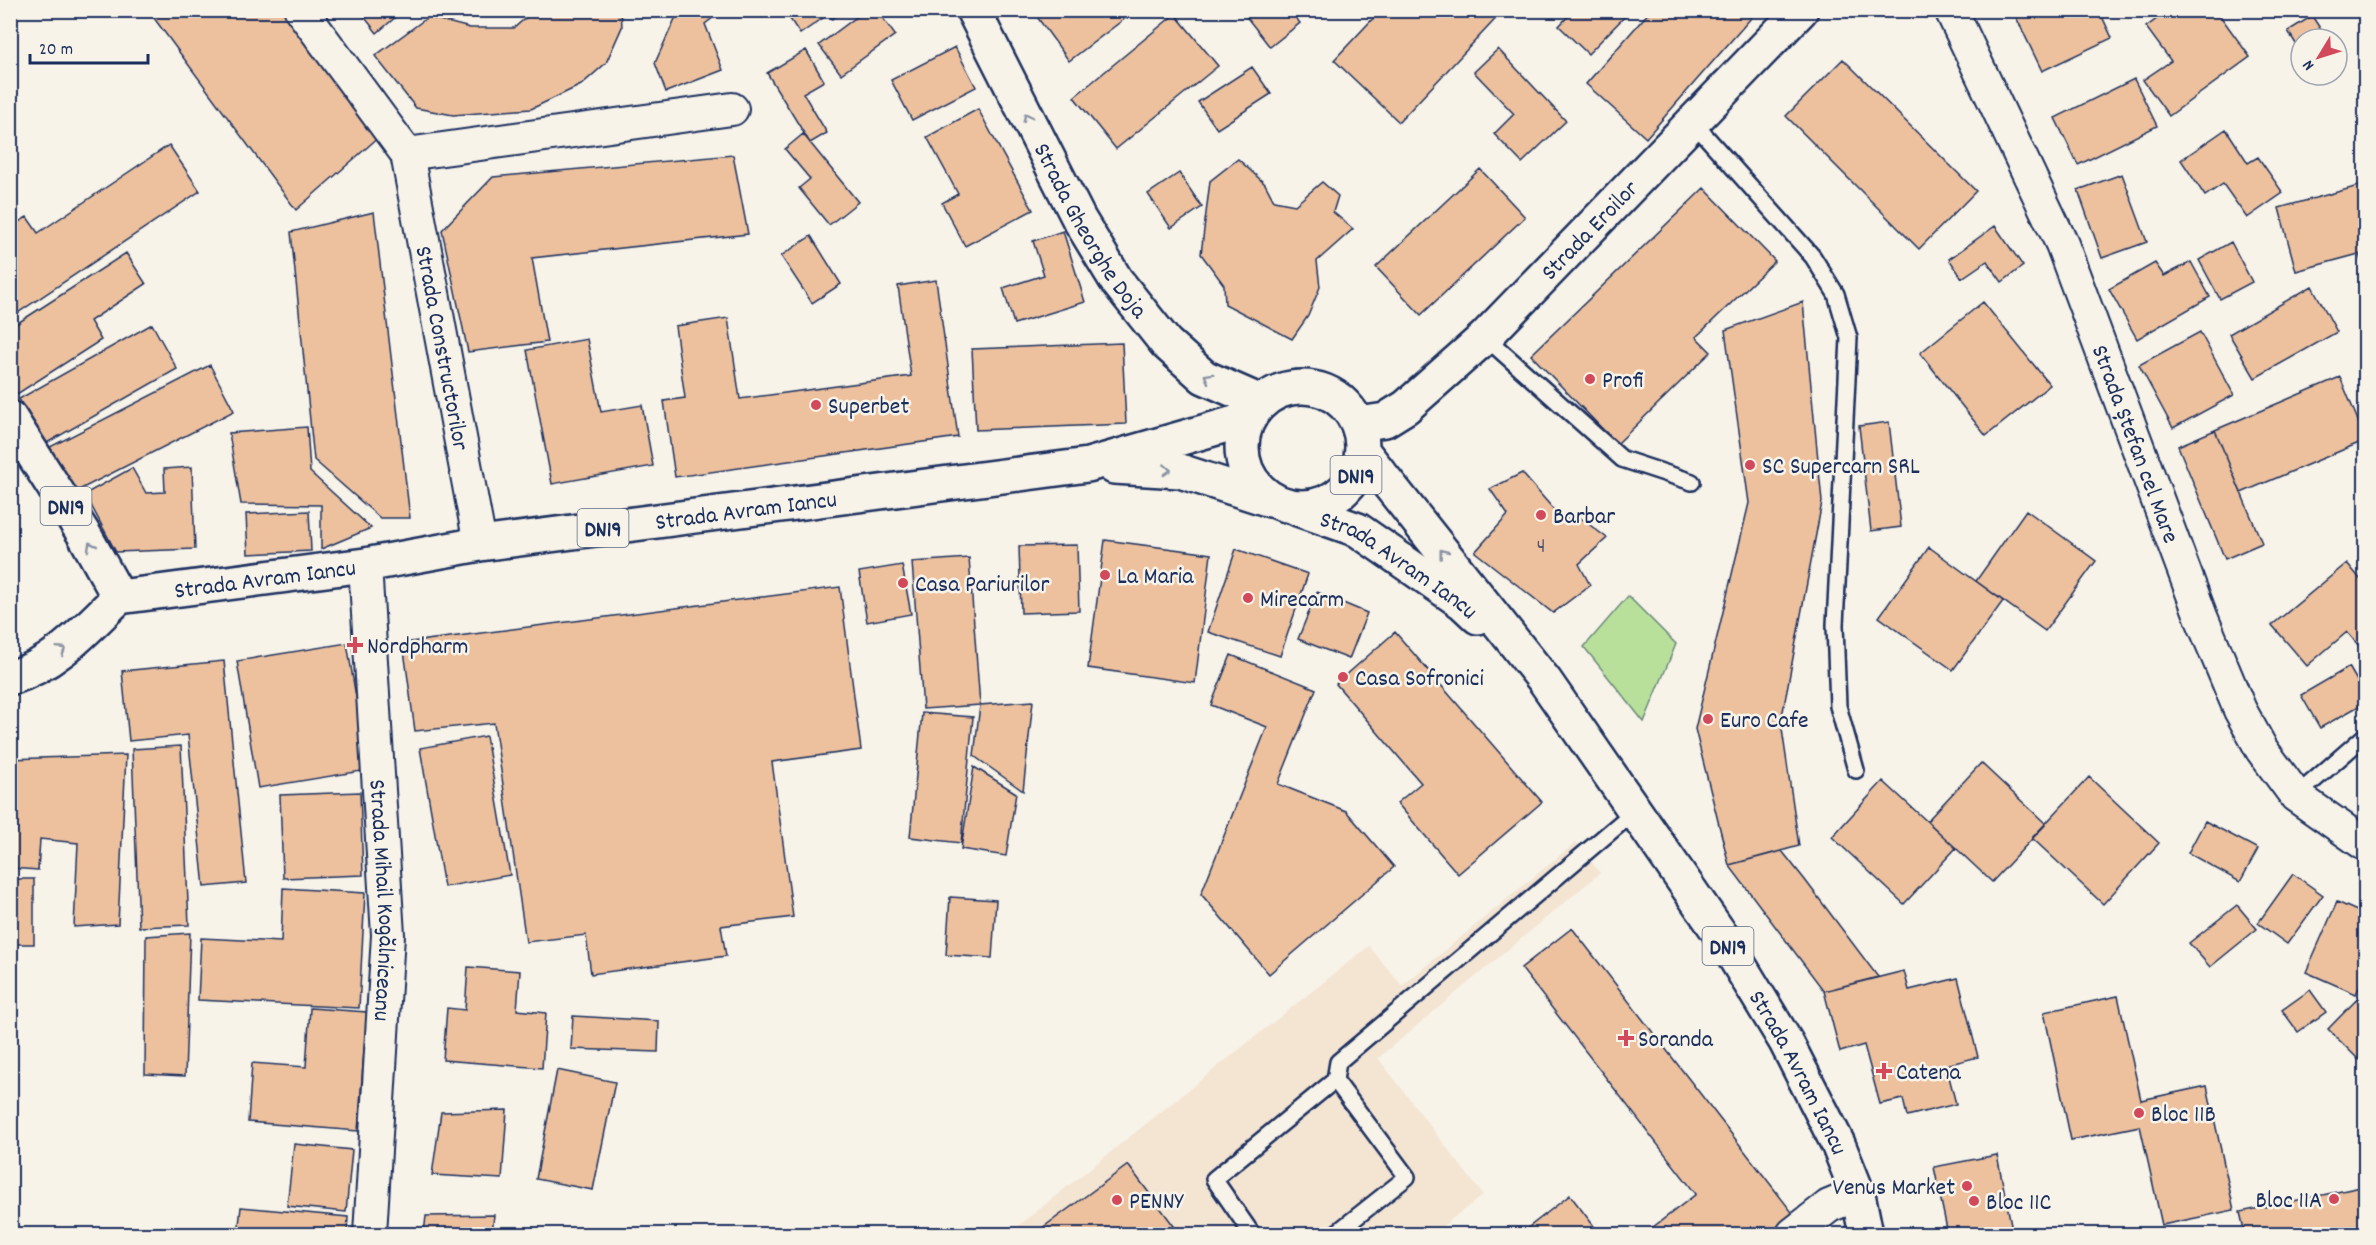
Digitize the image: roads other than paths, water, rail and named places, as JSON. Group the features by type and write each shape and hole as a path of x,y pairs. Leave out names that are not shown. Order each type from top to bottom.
{"main road":[{"name":"Strada Gheorghe Doja","path":"973,10 1079,219 1116,280 1166,343 1204,377 1255,410"},
{"name":"Strada Eroilor","path":"1361,438 1406,407 1485,337 1801,10"},
{"name":"DN19","path":"1295,387 1318,388 1331,393 1347,406 1361,438 1350,485 1327,504 1284,504 1262,494 1249,477 1241,449 1255,410 1295,387"},
{"name":"Strada Avram Iancu","path":"119,597 365,565 480,544 1088,465 1255,410"},
{"name":"DN19","path":"10,418 85,536 119,597"},
{"name":"Strada Avram Iancu","path":"1361,438 1545,681 1723,938 1786,1042 1839,1144 1858,1194 1866,1234"},
{"name":"Strada Avram Iancu","path":"1088,465 1180,471 1358,530 1463,603 1545,681"},
{"path":"10,678 24,674 70,645 119,597"}],"street":[{"name":"Strada Constructorilor","path":"301,10 407,154 480,544"},
{"name":"Strada Ștefan cel Mare","path":"1951,10 2062,244 2202,620 2240,710 2262,750 2296,796 2366,845"},
{"path":"407,154 732,109"},
{"name":"Strada Mihail Kogălniceanu","path":"365,565 388,935 370,1234"},
{"path":"1793,1234 1829,1206 1858,1194"}],"lane":[{"path":"1692,121 1813,257 1836,294 1849,338 1835,625 1838,706 1856,770"},
{"path":"1485,337 1622,459 1692,482"},
{"path":"2296,796 2366,735"},
{"path":"1252,1234 1214,1179 1335,1080 1338,1062 1636,810"},
{"path":"1335,1080 1407,1177 1335,1234"}],"place":[{"name":"Profi","path":"1590,379"},
{"name":"Superbet","path":"816,405"},
{"name":"SC Supercarn SRL","path":"1750,465"},
{"name":"Barbar","path":"1541,515"},
{"name":"La Maria","path":"1105,575"},
{"name":"Casa Pariurilor","path":"903,583"},
{"name":"Mirecarm","path":"1248,598"},
{"name":"Nordpharm","path":"355,645"},
{"name":"Casa Sofronici","path":"1343,677"},
{"name":"Euro Cafe","path":"1708,719"},
{"name":"Soranda","path":"1626,1038"},
{"name":"Catena","path":"1884,1071"},
{"name":"Bloc 11B","path":"2139,1113"},
{"name":"Venus Market","path":"1967,1186"},
{"name":"Bloc 11A","path":"2334,1199"},
{"name":"PENNY","path":"1117,1200"},
{"name":"Bloc 11C","path":"1974,1201"}]}
